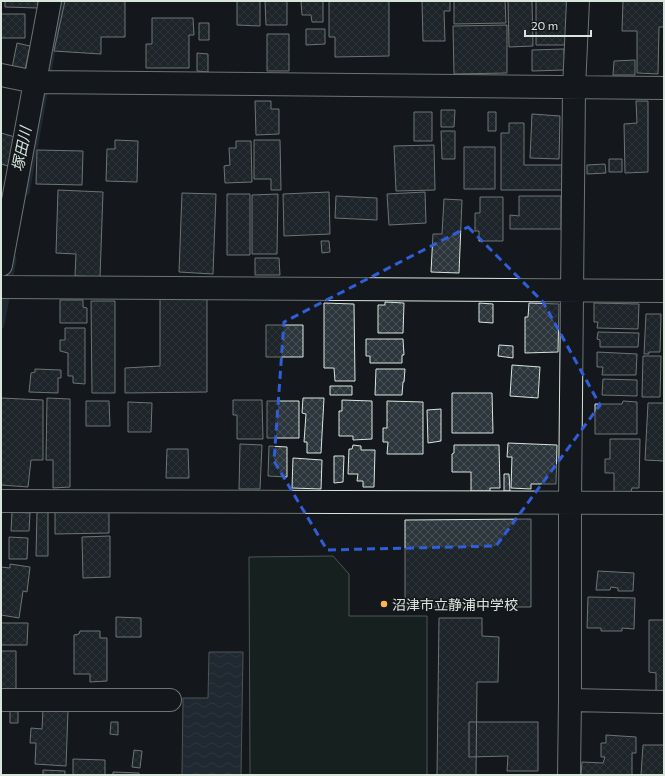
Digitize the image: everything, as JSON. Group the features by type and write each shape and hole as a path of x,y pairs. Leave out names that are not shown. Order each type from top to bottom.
{"street":[{"path":"1,265 50,1"},
{"path":"569,775 574,88 578,1"},
{"path":"1,75 35,82 664,88"},
{"path":"1,287 664,291"},
{"path":"1,501 664,503"},
{"path":"1,700 170,700"},
{"path":"570,700 664,702"}],"highlighted area":[{"path":"468,227 543,302 600,405 496,546 327,550 274,461 284,322"}],"green space":[{"path":"333,556 349,574 349,616 427,616 427,775 250,775 249,557"}],"water":[{"path":"209,652 243,652 241,775 182,775 183,698 208,698"}],"building":[{"path":"5,1 38,1 38,8 5,7"},
{"path":"65,1 125,1 125,37 101,37 101,54 54,51"},
{"path":"237,1 260,1 260,26 237,25"},
{"path":"265,1 287,1 287,25 266,25"},
{"path":"301,1 323,1 323,22 312,22 311,15 302,15"},
{"path":"329,1 389,1 389,56 335,57 335,37 329,37"},
{"path":"422,1 450,1 450,11 444,11 445,41 423,41"},
{"path":"454,1 505,1 506,23 454,24"},
{"path":"508,1 532,1 533,46 509,47"},
{"path":"536,1 567,1 568,45 536,45"},
{"path":"623,1 664,1 664,27 659,27 658,74 637,73 637,31 622,31"},
{"path":"1,14 25,14 25,38 1,38"},
{"path":"152,18 193,18 194,35 189,35 189,68 146,68 146,44 152,44"},
{"path":"199,23 209,23 209,40 199,40"},
{"path":"507,25 507,73 454,74 453,26"},
{"path":"306,29 325,29 325,44 306,45"},
{"path":"267,34 289,34 289,71 267,71"},
{"path":"17,43 30,46 25,70 12,68"},
{"path":"564,49 565,70 532,71 532,50"},
{"path":"197,53 208,54 208,72 197,71"},
{"path":"635,60 635,75 613,75 614,61"},
{"path":"255,101 271,101 271,109 279,109 279,134 256,135"},
{"path":"636,101 648,101 648,172 625,173 624,124 637,123"},
{"path":"441,110 455,110 454,127 441,127"},
{"path":"414,112 432,112 432,141 414,141"},
{"path":"488,112 496,112 496,131 488,131"},
{"path":"532,114 560,116 559,159 530,158"},
{"path":"509,123 524,123 524,165 562,165 562,190 501,190 501,133 509,133"},
{"path":"441,131 455,131 455,159 442,159"},
{"path":"1,133 15,137 8,166 1,164"},
{"path":"115,140 138,141 137,182 106,181 107,149 115,149"},
{"path":"254,140 280,140 281,190 271,190 271,179 254,179"},
{"path":"236,141 251,141 252,182 225,183 224,166 230,165 229,148 236,148"},
{"path":"434,145 435,190 396,191 394,146"},
{"path":"464,147 495,147 495,189 464,189"},
{"path":"37,150 83,151 82,185 36,184"},
{"path":"609,159 622,159 622,172 609,172"},
{"path":"605,164 606,173 587,174 587,165"},
{"path":"58,190 103,192 100,277 75,276 76,254 56,253"},
{"path":"329,192 330,234 284,236 283,194"},
{"path":"425,192 426,223 389,225 387,194"},
{"path":"182,193 216,194 213,274 179,272"},
{"path":"227,194 250,194 250,255 227,255"},
{"path":"278,194 277,254 252,254 252,195"},
{"path":"336,196 377,198 377,220 335,218"},
{"path":"519,196 561,196 561,229 510,229 510,215 519,216"},
{"path":"480,197 503,197 503,241 479,241 479,231 475,231 475,213 480,213"},
{"path":"444,199 462,200 459,273 431,272 433,234 442,234"},
{"path":"321,241 329,241 330,252 322,253"},
{"path":"255,258 279,258 280,275 255,275"},
{"path":"160,298 207,298 207,392 125,393 125,368 160,366"},
{"path":"60,300 83,300 83,307 87,308 87,323 60,323"},
{"path":"91,301 115,301 115,393 92,393"},
{"path":"385,302 404,303 403,333 378,333 378,305 385,305"},
{"path":"324,303 354,304 355,381 335,381 334,368 324,368"},
{"path":"479,303 493,304 493,323 479,322"},
{"path":"529,303 559,304 558,352 525,353 525,317 528,317"},
{"path":"594,303 639,304 638,329 597,328 598,322 594,322"},
{"path":"646,314 661,314 660,352 649,352 649,354 644,354"},
{"path":"266,325 303,325 303,357 266,357"},
{"path":"65,328 85,328 85,384 73,383 73,376 68,376 68,353 60,351 60,340 65,340"},
{"path":"598,332 639,333 638,347 600,347 600,340 597,339"},
{"path":"366,339 403,339 404,355 402,355 402,363 370,363 370,356 366,356"},
{"path":"499,345 513,346 513,358 498,356"},
{"path":"597,352 637,354 636,375 602,375 603,367 597,367"},
{"path":"643,356 661,356 660,397 642,397"},
{"path":"512,365 540,367 538,398 510,396"},
{"path":"35,369 61,370 61,378 58,378 58,393 29,392 31,373 35,372"},
{"path":"376,369 405,369 402,395 375,395"},
{"path":"603,379 637,380 637,396 602,395"},
{"path":"330,386 352,386 352,395 330,395"},
{"path":"452,393 492,393 493,433 452,433"},
{"path":"1,398 43,400 43,460 31,460 28,487 1,485"},
{"path":"47,398 70,399 70,487 53,488 53,460 46,460"},
{"path":"303,398 324,398 321,453 307,453 307,442 304,442 306,414 302,413"},
{"path":"233,400 262,400 263,439 237,439 237,415 233,415"},
{"path":"342,400 372,401 372,439 353,440 353,436 339,436 339,411 342,411"},
{"path":"86,401 109,401 110,426 86,426"},
{"path":"267,401 299,401 299,438 267,438"},
{"path":"387,401 423,402 423,454 387,454 388,442 383,442 383,428 387,428"},
{"path":"623,401 637,402 637,434 595,434 595,404 622,404"},
{"path":"128,402 152,403 151,432 128,432"},
{"path":"648,403 664,403 664,461 645,460"},
{"path":"441,409 441,441 428,443 427,410"},
{"path":"610,439 640,439 639,488 632,488 631,492 614,492 614,473 605,473 605,459 610,459"},
{"path":"508,443 557,445 556,484 531,484 531,489 511,488 512,457 507,457"},
{"path":"240,444 262,445 260,489 239,489"},
{"path":"353,445 361,446 361,450 375,450 374,487 363,487 363,481 357,481 358,474 348,474 349,449 352,449"},
{"path":"454,445 499,445 500,488 490,488 490,491 471,491 471,472 452,472 452,454 454,453"},
{"path":"269,446 287,447 287,477 268,476"},
{"path":"167,449 188,449 189,478 166,478"},
{"path":"334,456 344,456 343,482 334,483"},
{"path":"293,458 322,460 321,489 292,488"},
{"path":"504,474 509,474 510,491 504,491"},
{"path":"12,512 30,513 29,531 11,531"},
{"path":"37,512 48,512 48,556 36,556"},
{"path":"55,512 109,512 109,533 55,534"},
{"path":"531,519 531,607 405,607 405,520"},
{"path":"110,536 110,577 83,578 82,537"},
{"path":"9,537 28,538 27,559 9,559"},
{"path":"10,564 30,567 27,592 23,591 19,618 1,615 1,567 10,568"},
{"path":"598,571 634,573 633,591 618,591 618,588 611,587 610,590 596,590"},
{"path":"588,597 635,598 634,629 622,628 622,631 601,631 601,628 587,628"},
{"path":"116,617 141,618 141,637 116,637"},
{"path":"439,618 482,618 482,636 499,637 498,682 477,682 476,775 437,775"},
{"path":"649,620 664,620 664,692 656,692 656,673 649,672"},
{"path":"1,623 28,623 27,645 1,645"},
{"path":"80,631 100,631 100,638 107,638 107,681 90,682 90,674 74,674 74,635 79,634"},
{"path":"1,651 16,651 16,689 1,689"},
{"path":"18,708 18,723 10,723 10,709"},
{"path":"43,709 68,711 66,766 35,764 36,743 30,743 31,728 42,729"},
{"path":"111,722 118,722 118,735 110,734"},
{"path":"469,722 538,722 538,771 507,771 508,756 469,757"},
{"path":"606,735 636,737 636,753 632,753 632,775 581,775 582,762 603,763 605,757 601,757 601,743 606,743"},
{"path":"643,745 664,745 664,775 641,775"},
{"path":"134,750 142,751 140,768 132,767"},
{"path":"73,759 105,760 105,775 73,775"},
{"path":"43,770 65,771 65,775 43,775"},
{"path":"113,772 139,773 139,775 113,775"}],"waterway":[{"name":"塚田川","path":"26,192 61,1"},
{"name":"塚田川","path":"1,325 13,259"}],"place":[{"name":"沼津市立静浦中学校","path":"384,604"}]}
